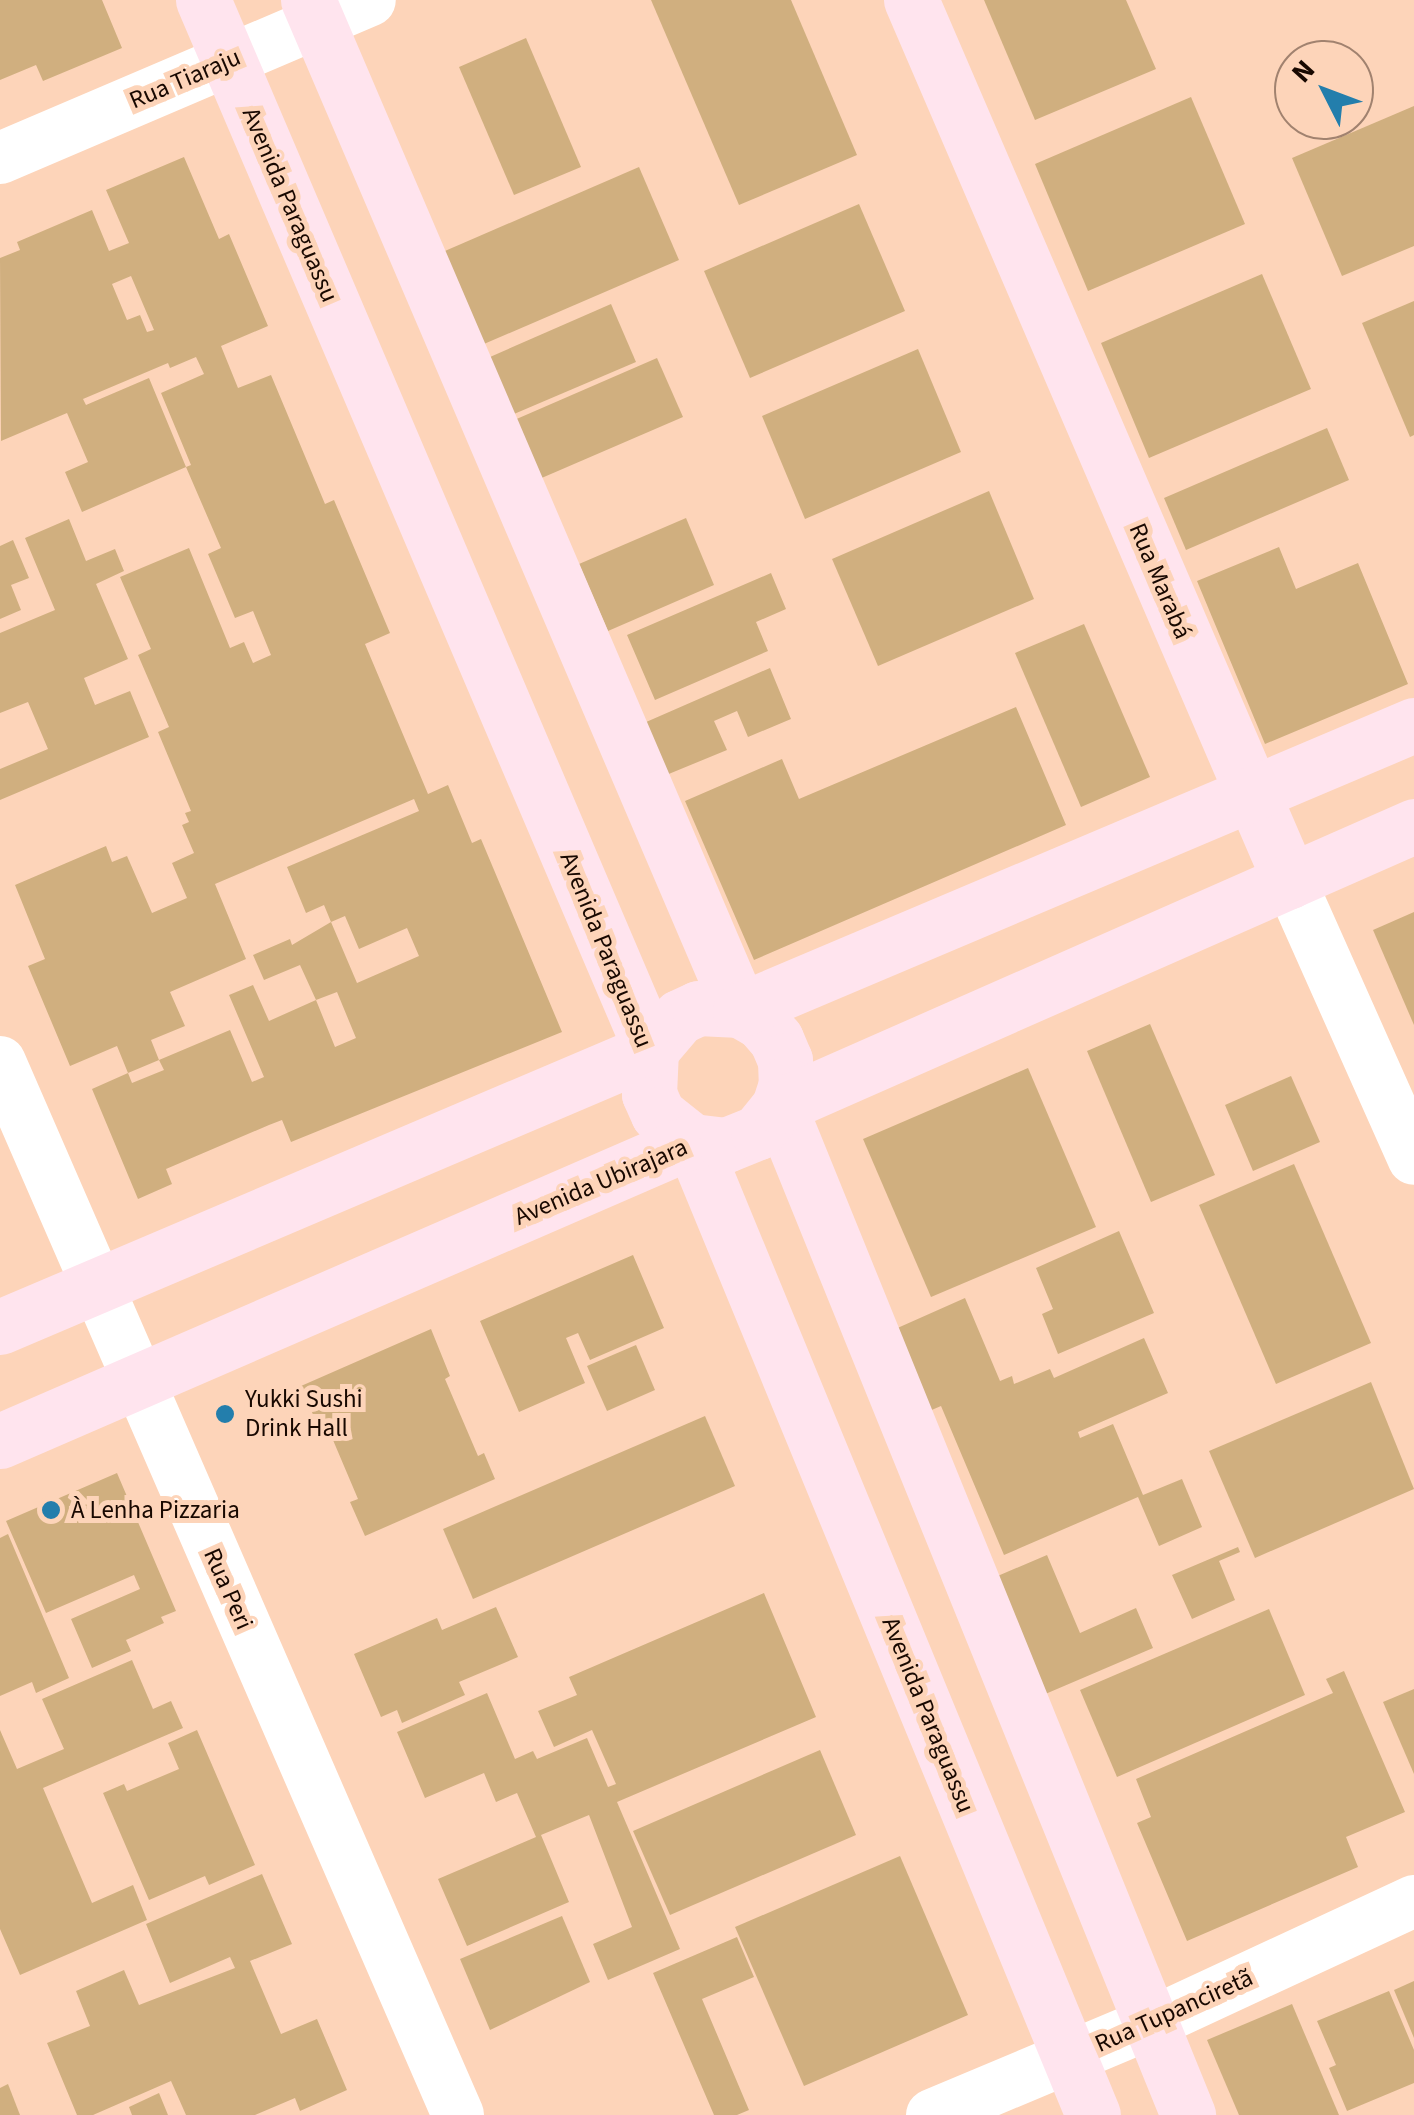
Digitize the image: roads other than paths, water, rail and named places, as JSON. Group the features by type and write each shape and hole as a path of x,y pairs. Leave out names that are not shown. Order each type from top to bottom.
{"main road":[{"name":"Avenida Paraguassu","path":"203,0 652,1050 647,1072 653,1104 673,1130 692,1141 1093,2115"},
{"name":"Rua Marabá","path":"911,0 1290,881"},
{"path":"313,11 740,1010"},
{"path":"740,1010 1414,724"},
{"name":"Avenida Ubirajara","path":"0,1441 692,1141 726,1145 758,1132 780,1106 1414,826"},
{"path":"0,1327 652,1050 679,1017 720,1006 740,1010 761,1022 776,1039 785,1060 780,1106 1188,2115"}],"street":[{"name":"Rua Tiaraju","path":"0,158 229,60 313,11 370,0"},
{"name":"Rua Marabá","path":"1290,881 1414,1159"},
{"name":"Rua Peri","path":"0,1062 458,2115"},
{"name":"Rua Tupanciretã","path":"932,2115 1070,2059 1414,1901"}],"place":[{"name":"Yukki Sushi Drink Hall","path":"225,1414"},
{"name":"À Lenha Pizzaria","path":"51,1510"}]}
